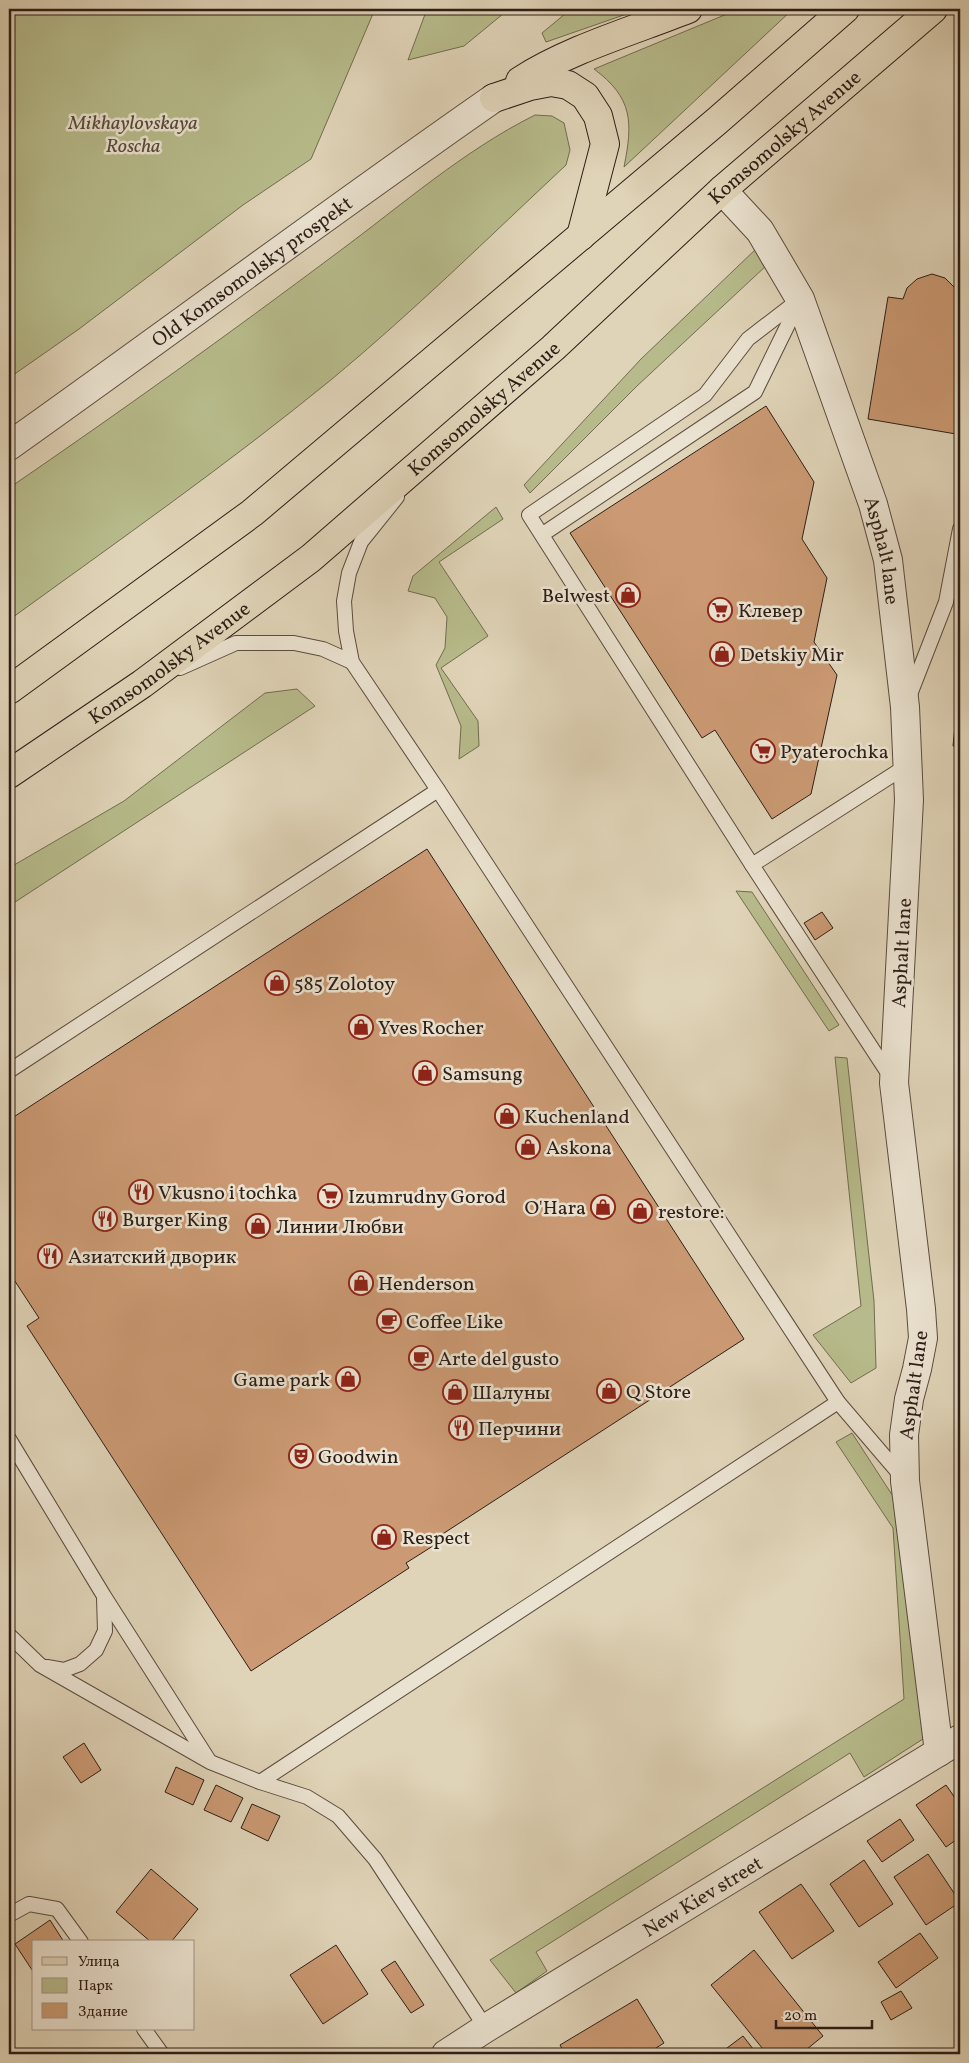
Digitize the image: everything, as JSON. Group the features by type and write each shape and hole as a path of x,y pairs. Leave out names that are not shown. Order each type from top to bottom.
{"main road":[{"path":"494,98 537,70 688,9"},
{"path":"9,690 252,513 581,236 845,9"},
{"name":"Komsomolsky Avenue","path":"9,774 142,684 311,558 553,348 722,190 932,9"},
{"path":"494,98 530,86 551,82 568,85 585,96 598,116 605,144 581,236"}],"street":[{"name":"Old Komsomolsky prospekt","path":"9,446 138,355 366,187 494,98"},
{"name":"Asphalt lane","path":"722,190 760,231 800,299 873,504 888,560 906,707 909,800 894,1083 923,1338 917,1370 908,1399 904,1435 905,1481 950,1746"},
{"name":"New Kiev street","path":"446,2054 950,1746"}],"lane":[{"path":"543,534 755,392 800,299"},
{"path":"800,299 748,338 705,396 529,515 543,534 752,865 894,1083"},
{"path":"427,459 361,542 349,573 344,601 346,631 352,662 438,790 838,1402 905,1481"},
{"path":"906,707 946,602 960,529"},
{"path":"142,684 236,643 294,644 324,649 352,662"},
{"path":"752,865 908,765"},
{"path":"9,1071 438,790"},
{"path":"260,1782 838,1402"},
{"path":"9,1439 104,1596 210,1762"},
{"path":"40,1665 64,1670 80,1664 96,1650 105,1630 104,1596"},
{"path":"9,1635 40,1665 210,1762 260,1782 307,1797 338,1816 375,1859 486,2028"},
{"path":"9,1915 29,1904 57,1909 80,1940"},
{"path":"145,2030 162,2054"}],"green space":[{"name":"Mikhaylovskaya Roscha","path":"9,9 375,9 311,159 243,205 79,329 9,378"},
{"path":"427,9 509,9 464,46 408,60"},
{"path":"571,9 641,9 546,42 542,33"},
{"path":"739,9 793,9 624,167 629,137 627,112 616,90 594,69"},
{"path":"535,115 552,116 564,123 570,150 566,165 422,300 293,411 213,472 9,620 9,488 215,343 458,162 508,129"},
{"path":"757,248 767,265 637,386 530,493 524,485 641,359"},
{"path":"496,507 503,519 439,562 488,636 441,668 478,721 479,746 459,759 461,726 436,665 445,648 447,617 435,598 408,591 413,576"},
{"path":"297,689 315,706 9,906 9,868 124,801 265,693"},
{"path":"736,891 752,892 839,1025 829,1031"},
{"path":"835,1057 847,1058 874,1301 876,1368 851,1383 813,1335 861,1306"},
{"path":"852,1433 900,1507 926,1737 864,1777 850,1753 536,1952 547,1971 516,1993 490,1960 904,1699 893,1528 836,1442"}],"building":[{"path":"932,274 945,278 957,290 960,290 960,405 956,434 868,419 888,297 903,299 907,288 917,279"},
{"name":"Клевер","path":"766,406 814,482 802,539 827,578 814,642 837,675 811,794 772,819 715,730 702,738 570,533"},
{"path":"960,677 960,747 953,746"},
{"name":"Izumrudny Gorod","path":"427,849 744,1339 441,1535 444,1539 406,1563 409,1568 251,1671 27,1326 39,1318 9,1272 9,1120"},
{"path":"822,912 833,928 815,940 804,923"},
{"path":"84,1743 101,1770 81,1783 63,1757"},
{"path":"176,1767 204,1780 193,1805 165,1792"},
{"path":"216,1785 243,1798 231,1822 204,1810"},
{"path":"946,1785 960,1805 960,1837 946,1847 916,1805"},
{"path":"252,1804 280,1816 268,1841 241,1828"},
{"path":"900,1819 914,1840 882,1862 867,1841"},
{"path":"928,1854 960,1902 926,1925 894,1877"},
{"path":"864,1860 893,1904 859,1927 830,1884"},
{"path":"151,1869 198,1909 173,1940 149,1940 116,1912"},
{"path":"801,1884 834,1931 792,1959 759,1912"},
{"path":"50,1920 63,1940 32,1940 32,1970 15,1944"},
{"path":"920,1933 938,1958 896,1988 878,1962"},
{"path":"336,1945 368,1994 323,2024 290,1975"},
{"path":"754,1950 823,2036 801,2054 767,2054 711,1985"},
{"path":"395,1961 424,2005 411,2013 381,1970"},
{"path":"901,1991 912,2008 891,2020 881,2002"},
{"path":"637,1999 664,2043 656,2048 659,2054 565,2054 560,2045"},
{"path":"743,2036 757,2054 719,2054"}],"place":[{"name":"Belwest","path":"628,595"},
{"name":"Клевер","path":"720,610"},
{"name":"Detskiy Mir","path":"722,654"},
{"name":"Pyaterochka","path":"763,751"},
{"name":"585 Zolotoy","path":"277,983"},
{"name":"Yves Rocher","path":"361,1027"},
{"name":"Samsung","path":"425,1073"},
{"name":"Kuchenland","path":"507,1116"},
{"name":"Askona","path":"528,1147"},
{"name":"Vkusno i tochka","path":"141,1192"},
{"name":"Izumrudny Gorod","path":"330,1196"},
{"name":"O'Hara","path":"603,1207"},
{"name":"restore:","path":"640,1211"},
{"name":"Burger King","path":"105,1219"},
{"name":"Линии Любви","path":"258,1226"},
{"name":"Азиатский дворик","path":"50,1256"},
{"name":"Henderson","path":"361,1283"},
{"name":"Coffee Like","path":"389,1321"},
{"name":"Arte del gusto","path":"421,1358"},
{"name":"Game park","path":"348,1379"},
{"name":"Q Store","path":"609,1391"},
{"name":"Шалуны","path":"455,1392"},
{"name":"Перчини","path":"461,1428"},
{"name":"Goodwin","path":"301,1456"},
{"name":"Respect","path":"384,1537"}]}
